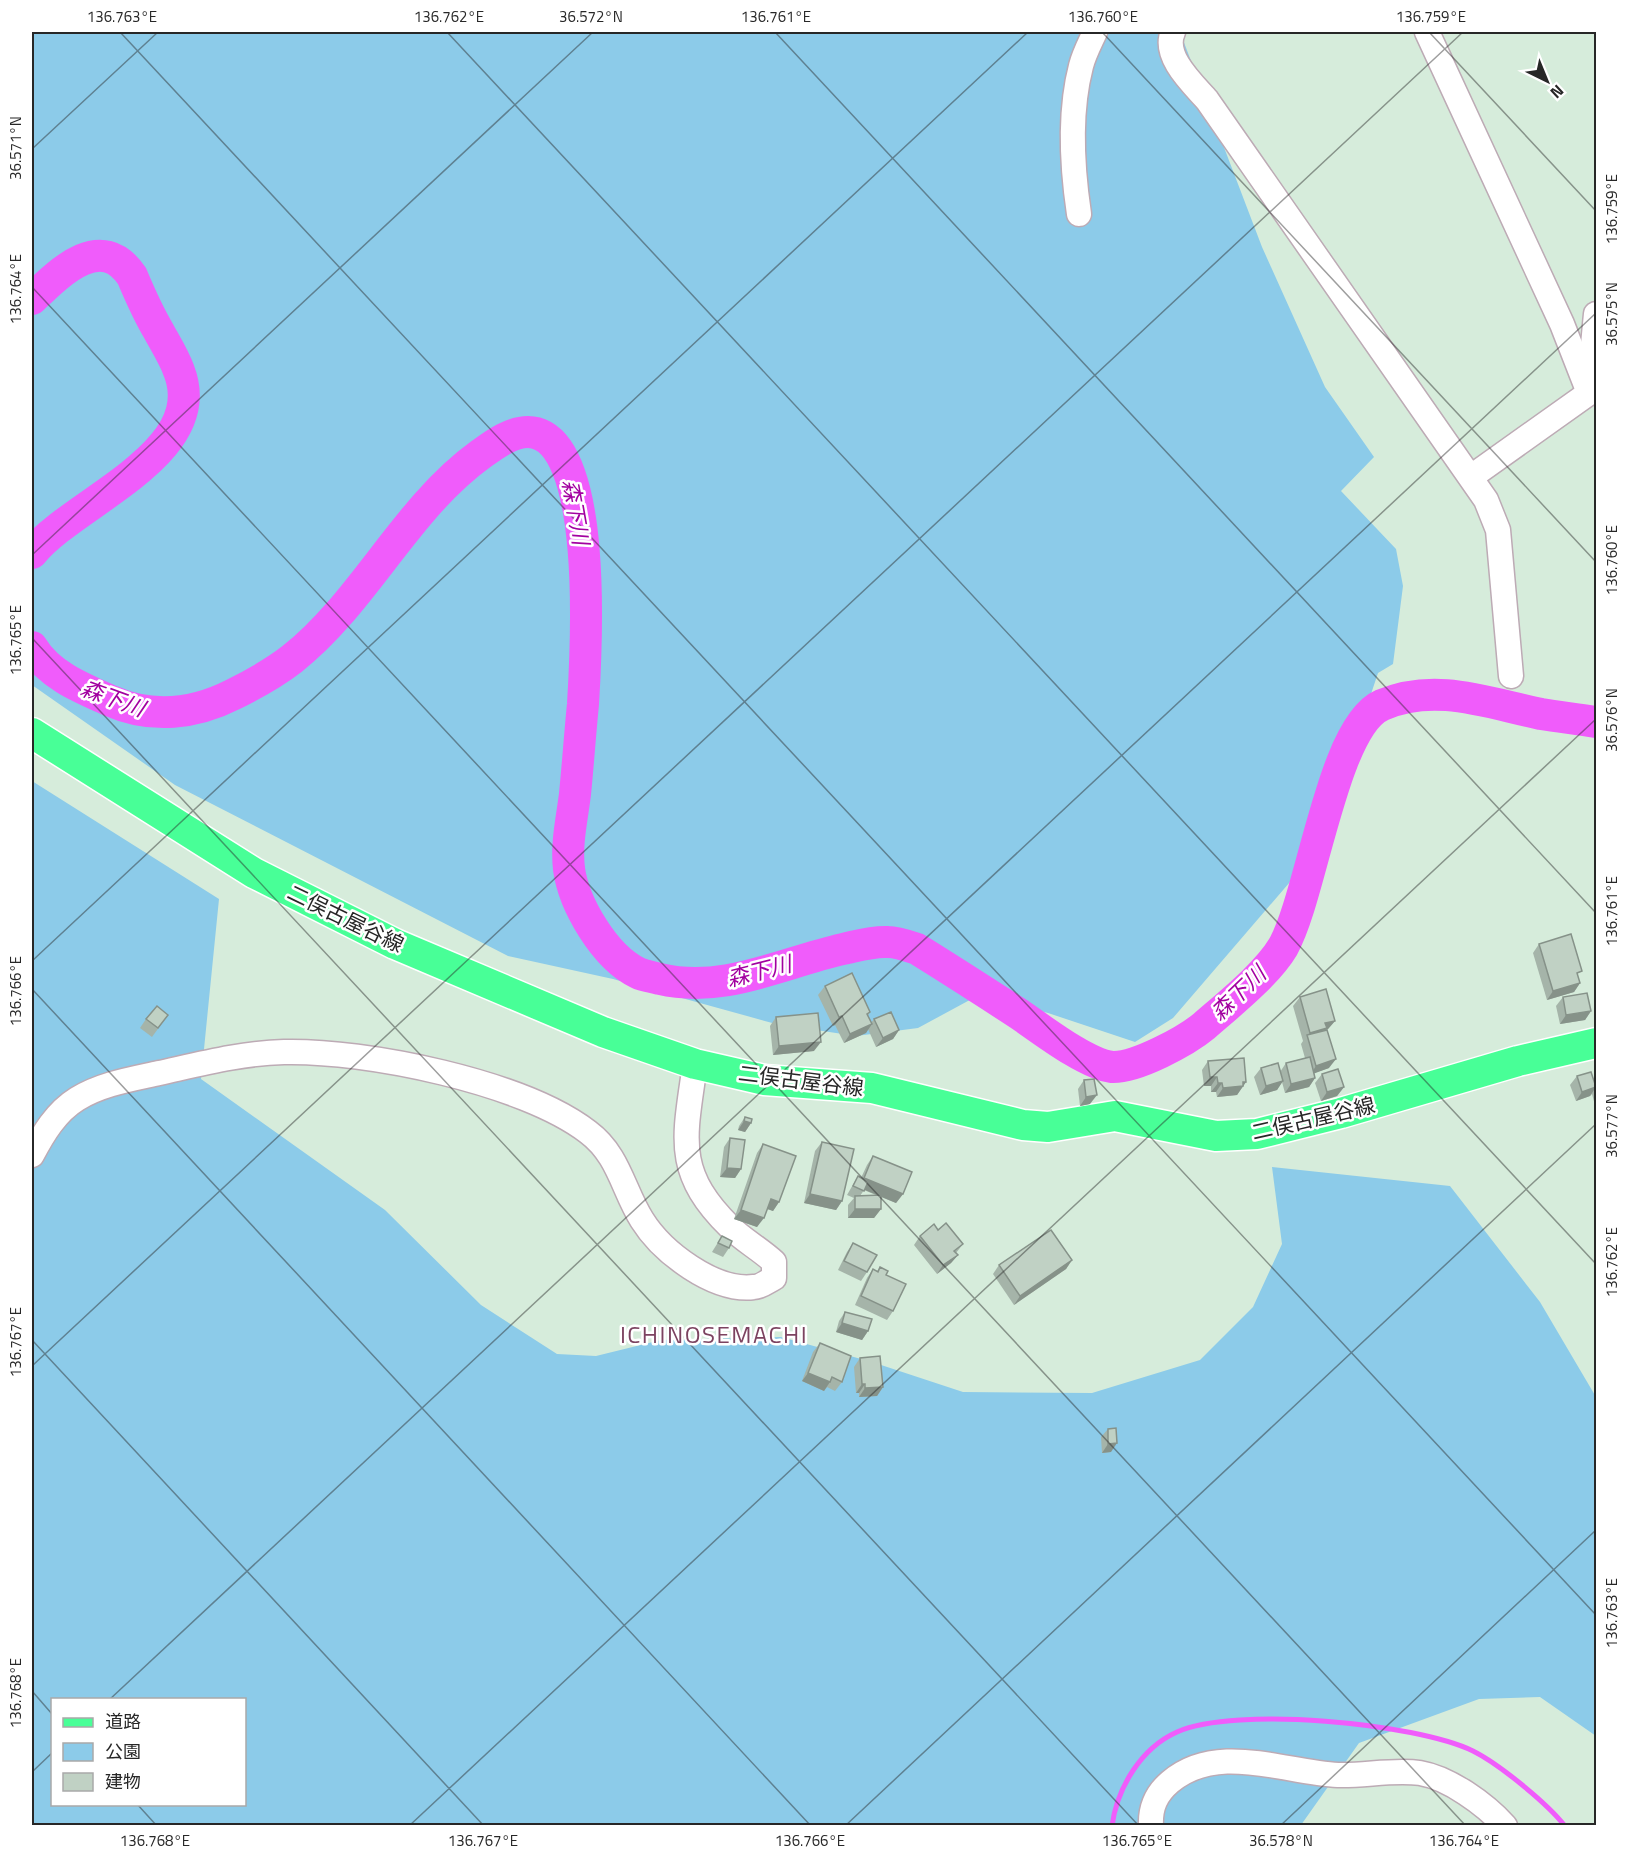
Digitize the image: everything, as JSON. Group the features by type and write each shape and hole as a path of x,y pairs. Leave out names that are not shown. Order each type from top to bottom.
{"main road":[{"name":"二俣古屋谷線","path":"32,733 254,873 385,939 603,1032 695,1064 764,1080 872,1088 1023,1125 1048,1127 1115,1116 1216,1136 1257,1134 1341,1113 1518,1061 1596,1042"}],"street":[{"path":"1079,214 1075,184 1075,113 1081,66 1095,32"},
{"path":"1173,32 1172,50 1182,71 1207,100 1486,500 1498,530 1511,676"},
{"path":"1427,32 1562,324 1589,393"},
{"path":"1471,477 1589,393 1596,314"},
{"path":"32,1155 46,1128 77,1099 113,1084 249,1054 286,1052 366,1059 464,1079 518,1095 590,1132 618,1166 642,1221 678,1260 714,1281 736,1288 756,1287 774,1278 774,1262 731,1228 699,1191 693,1180 686,1152 695,1064"},
{"path":"1151,1826 1150,1812 1159,1792 1186,1769 1225,1760 1337,1775 1420,1773 1444,1782 1481,1805 1505,1826"}],"green space":[{"path":"32,32 1180,32 1262,247 1325,387 1374,457 1341,491 1396,549 1403,586 1393,664 1378,673 1320,847 1173,1018 1135,1042 1048,1013 979,995 918,1028 856,1036 776,1024 613,979 508,956 175,785 32,685"},
{"path":"32,781 219,899 201,1079 385,1210 481,1305 557,1354 596,1356 661,1340 781,1337 872,1362 963,1392 1092,1393 1200,1360 1253,1307 1282,1244 1272,1167 1450,1186 1540,1302 1596,1397 1596,1736 1540,1697 1479,1699 1359,1743 1301,1825 32,1825"}],"building":[{"path":"1571,934 1582,971 1577,973 1580,983 1553,991 1539,944"},
{"path":"852,973 870,1012 867,1014 872,1024 850,1034 842,1016 839,1017 825,986"},
{"path":"1326,989 1335,1021 1325,1023 1327,1028 1310,1033 1300,997"},
{"path":"1587,993 1591,1011 1566,1015 1563,997"},
{"path":"157,1006 168,1015 158,1028 146,1019"},
{"path":"891,1012 899,1030 883,1038 874,1019"},
{"path":"818,1013 821,1042 779,1046 776,1017"},
{"path":"1327,1030 1336,1059 1316,1066 1307,1035"},
{"path":"1310,1057 1315,1078 1291,1084 1286,1063"},
{"path":"1244,1058 1246,1082 1243,1082 1243,1086 1223,1088 1222,1083 1218,1083 1217,1077 1210,1077 1208,1061"},
{"path":"1278,1063 1283,1081 1266,1086 1261,1068"},
{"path":"1338,1069 1344,1087 1327,1092 1322,1074"},
{"path":"1591,1072 1596,1087 1582,1092 1577,1076"},
{"path":"1094,1079 1097,1095 1086,1097 1084,1080"},
{"path":"745,1117 752,1119 751,1123 744,1121"},
{"path":"730,1138 745,1140 741,1169 727,1168"},
{"path":"822,1142 854,1149 842,1201 810,1194"},
{"path":"763,1144 796,1156 779,1202 771,1199 764,1218 741,1210"},
{"path":"873,1156 912,1172 903,1194 864,1178"},
{"path":"858,1176 868,1182 864,1191 853,1186"},
{"path":"881,1195 881,1209 855,1209 855,1196"},
{"path":"946,1223 963,1244 954,1251 958,1255 943,1265 920,1236 934,1224 938,1230"},
{"path":"1051,1230 1072,1260 1020,1296 999,1265"},
{"path":"722,1236 732,1241 729,1248 718,1243"},
{"path":"853,1243 877,1255 867,1272 844,1261"},
{"path":"880,1267 888,1271 886,1275 906,1284 893,1311 861,1296 873,1269 878,1272"},
{"path":"845,1312 872,1319 868,1331 842,1323"},
{"path":"820,1343 851,1356 842,1382 832,1377 830,1382 808,1373"},
{"path":"880,1356 883,1387 865,1388 865,1384 862,1384 860,1358"},
{"path":"1116,1428 1117,1443 1108,1444 1108,1429"}],"waterway":[{"name":"森下川","path":"32,299 67,268 80,260 94,256 107,257 120,263 132,276 147,310 175,361 184,401 175,427 158,451 133,474 52,534 32,553"},
{"name":"森下川","path":"32,647 47,665 67,680 126,707 173,712 219,701 256,682 292,659 342,610 407,528 454,476 481,454 509,436 528,432 551,442 567,468 578,506 584,550 586,641 583,704 568,859 572,883 584,914 614,955 643,975 684,983 707,983 752,975 865,944 899,943 917,949 1077,1053 1112,1067 1147,1058 1196,1032 1246,989 1276,957 1294,923 1336,778 1350,745 1365,720 1382,705 1402,698 1442,695 1481,700 1541,714 1596,722"},
{"path":"1112,1826 1125,1784 1142,1759 1164,1739 1177,1732 1204,1724 1281,1719 1369,1726 1446,1741 1473,1751 1522,1785 1547,1806 1565,1826"}],"district":[{"name":"ICHINOSEMACHI","path":"714,1334"}]}
